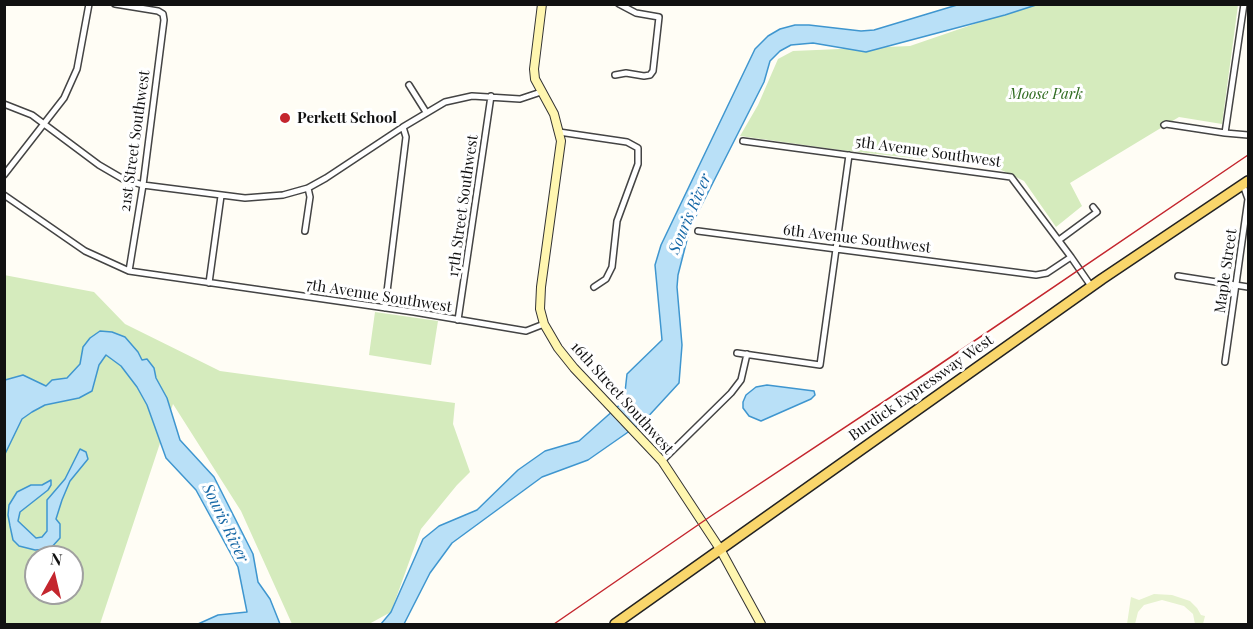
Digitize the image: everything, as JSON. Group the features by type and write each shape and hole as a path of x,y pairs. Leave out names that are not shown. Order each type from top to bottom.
{"main road":[{"path":"542,4 534,69 535,79 554,114 559,132"},
{"name":"16th Street Southwest","path":"559,132 560,153 541,287 540,309 544,324 558,348 574,368 662,461 720,549 761,624"},
{"name":"Burdick Expressway West","path":"615,624 1091,286 1246,183"}],"street":[{"path":"4,175 64,98 77,69 89,4"},
{"name":"21st Street Southwest","path":"115,4 158,10 163,14 143,185 129,271"},
{"path":"615,75 626,73 650,75 653,71 659,17 636,13 619,4"},
{"path":"1225,133 1244,4"},
{"path":"409,85 426,112"},
{"path":"4,104 32,115 111,173 123,179 143,185 221,196 265,197 308,188 426,112 446,102 472,96 520,99 541,92"},
{"name":"17th Street Southwest","path":"458,320 491,96"},
{"path":"1164,125 1248,137"},
{"path":"385,308 406,137 403,127"},
{"path":"559,132 627,142 638,148 638,164 617,221 612,267 606,279 594,287"},
{"name":"5th Avenue Southwest","path":"743,141 1011,177 1091,286"},
{"path":"737,353 820,365 849,155"},
{"name":"Maple Street","path":"1225,362 1247,213 1246,183"},
{"path":"305,231 310,197 308,188"},
{"name":"7th Avenue Southwest","path":"5,195 85,250 129,271 526,331 544,324"},
{"path":"209,283 221,196"},
{"path":"1059,240 1097,212 1093,207"},
{"name":"6th Avenue Southwest","path":"698,231 1043,275 1071,257"},
{"path":"1178,276 1248,287"},
{"path":"662,461 731,393 741,380 747,354"}],"green space":[{"name":"Moose Park","path":"1024,5 1238,5 1222,124 1179,117 1070,183 1082,206 1056,227 1024,181 995,167 840,150 740,136 758,105 778,59 793,51 910,46"},
{"path":"4,275 94,292 125,324 220,371 455,403 453,424 470,472 421,529 391,612 369,624 292,624 241,511 173,404 100,624 5,624"},
{"path":"375,312 438,321 431,365 369,355"},
{"path":"1154,594 1172,595 1190,601 1201,615 1205,616 1203,624 1195,624 1193,614 1184,606 1162,600 1144,605 1138,612 1135,624 1127,624 1131,597 1139,600"}],"water":[{"name":"Souris River","path":"957,5 1036,5 866,52 813,43 791,45 780,51 770,61 764,82 690,228 677,287 682,345 679,383 644,421 588,460 542,477 452,543 430,573 404,624 381,624 391,612 423,539 439,526 477,510 518,470 545,451 579,441 624,401 627,374 662,340 655,265 661,245 755,49 768,36 780,29 795,25 861,31 874,30"},
{"name":"Souris River","path":"100,331 112,332 125,337 142,360 147,359 154,368 156,378 167,398 180,440 214,477 253,554 258,582 270,599 280,624 198,624 218,615 247,612 238,567 196,490 166,458 147,405 137,387 121,366 106,355 99,365 92,391 79,398 45,405 22,419 5,454 5,380 23,375 46,386 52,380 67,378 80,364 83,347"},
{"path":"767,385 814,391 815,395 811,399 761,421 749,416 743,408 743,402 746,395 756,387"},
{"path":"80,449 86,452 88,459 70,481 56,519 60,524 60,538 54,545 19,546 13,540 8,515 9,505 17,492 31,485 42,485 51,480 48,490 20,512 18,521 36,538 42,537 47,531 47,500 65,479"}],"railway":[{"path":"554,624 1248,155"}],"place":[{"name":"Perkett School","path":"285,118"}]}
